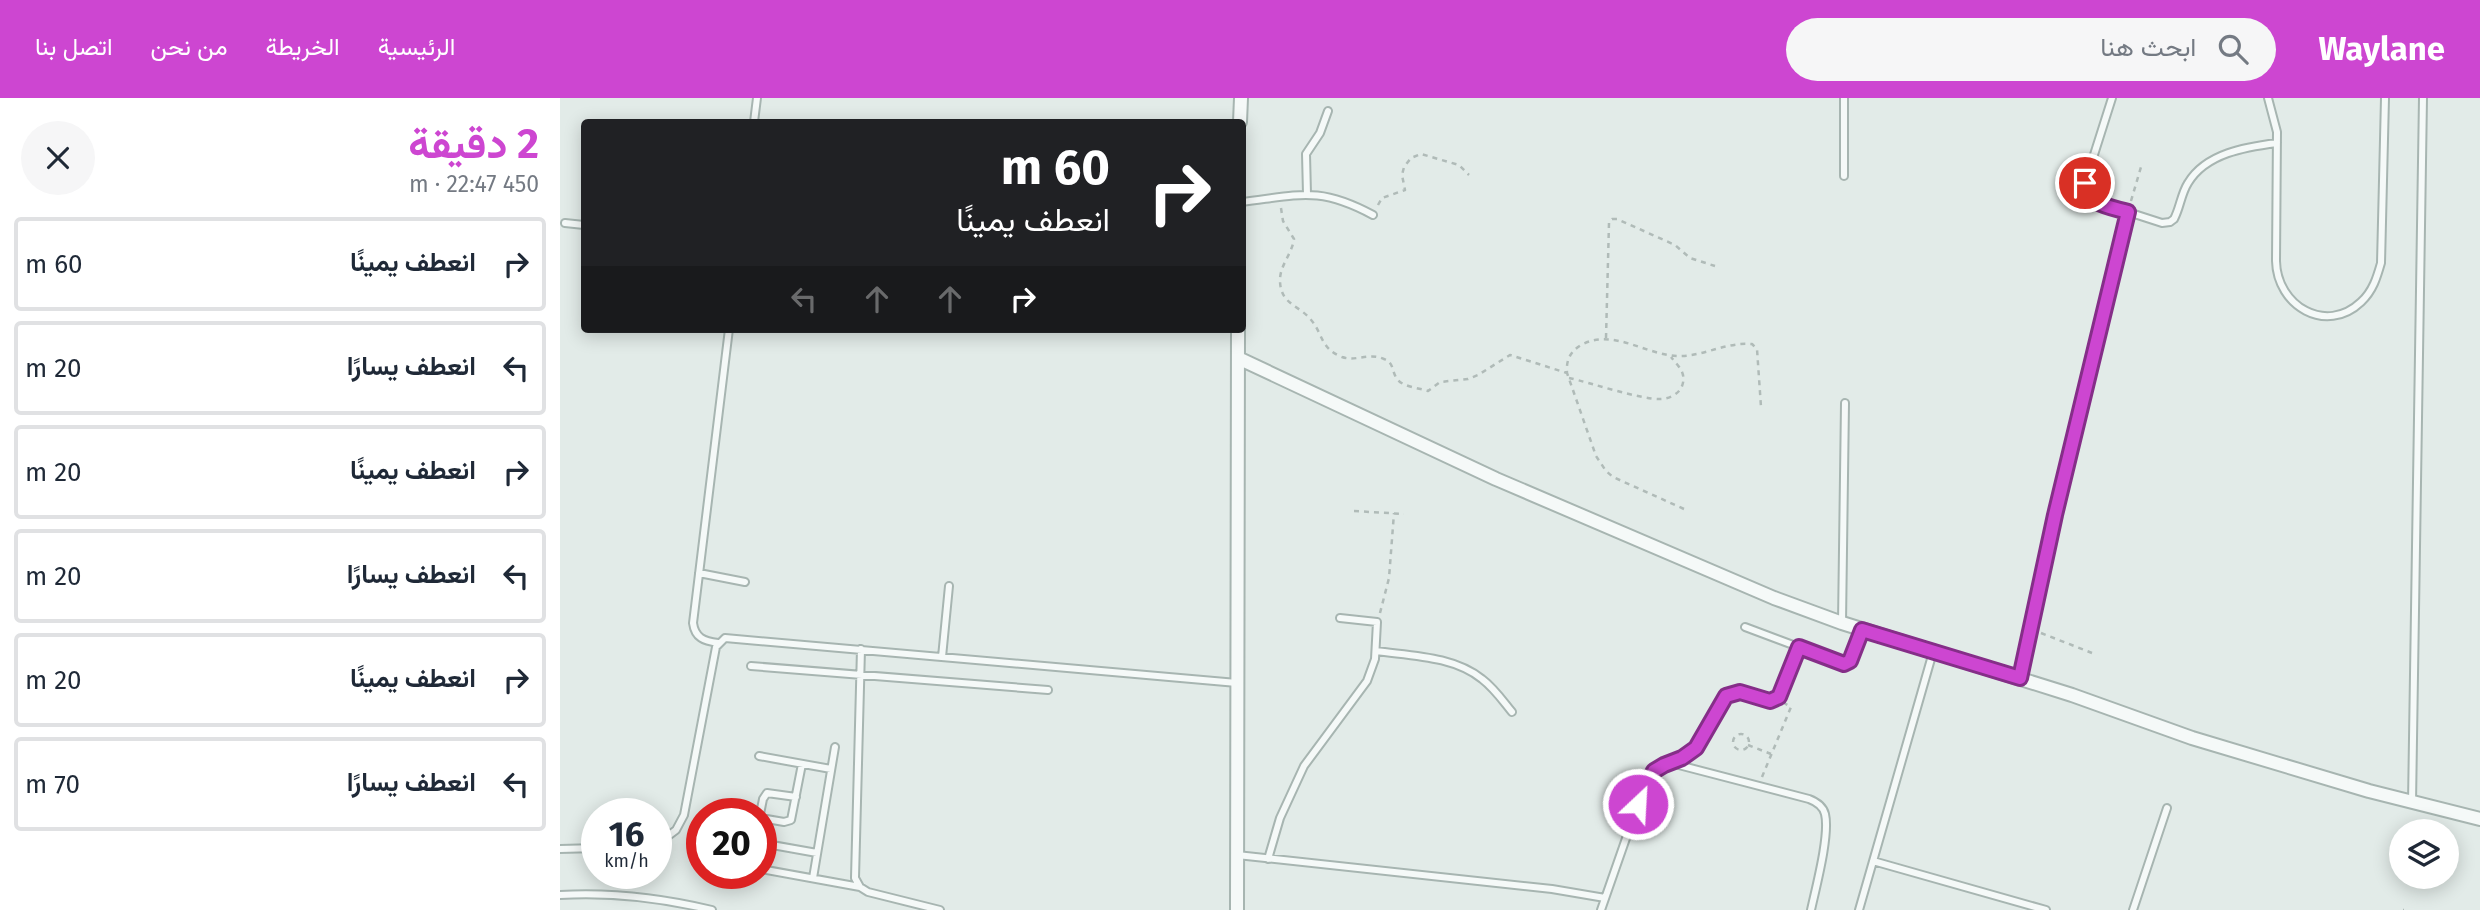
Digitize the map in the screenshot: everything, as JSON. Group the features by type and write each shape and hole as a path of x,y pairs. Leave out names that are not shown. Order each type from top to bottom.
{"street":[{"path":"1240,119 1241,98"},
{"path":"1237,910 1238,333"},
{"path":"1237,358 1496,479 1729,580 1842,623 2020,678 2192,738 2412,803 2480,820"}],"lane":[{"path":"754,119 757,98"},
{"path":"1843,176 1844,98"},
{"path":"2112,98 2085,188 2094,201 2162,223 2170,222 2176,215 2187,184 2205,166 2236,150 2277,143"},
{"path":"2268,98 2277,143 2278,281 2289,299 2305,311 2324,315 2343,313 2360,303 2372,288 2381,263 2385,98"},
{"path":"2412,803 2423,98"},
{"path":"1307,194 1306,154 1320,133 1328,111"},
{"path":"1246,201 1307,194 1341,199 1373,215"},
{"path":"2020,678 2055,515 2128,212"},
{"path":"565,223 581,225"},
{"path":"729,333 699,573 694,629 701,639 718,643 729,637 1237,683"},
{"path":"1842,623 1845,403"},
{"path":"699,573 746,582"},
{"path":"942,656 949,586"},
{"path":"1268,859 1280,818 1304,766 1367,681 1374,666 1377,622 1340,618"},
{"path":"1745,626 1844,664 1850,661 1862,630"},
{"path":"672,834 684,815 718,643"},
{"path":"1601,910 1638,804 1651,775 1658,767 1682,758 1696,748 1723,699 1730,693 1740,692 1770,701 1776,699 1799,647"},
{"path":"860,887 855,873 861,649"},
{"path":"1376,651 1457,665 1480,677 1512,712"},
{"path":"1859,910 1933,652"},
{"path":"751,666 1048,690"},
{"path":"813,878 835,747"},
{"path":"759,756 831,769"},
{"path":"1669,763 1814,801 1824,811 1826,832 1811,910"},
{"path":"777,819 789,822 792,818 802,764"},
{"path":"763,798 767,793 796,797"},
{"path":"2133,910 2166,808"},
{"path":"777,846 817,853"},
{"path":"560,849 581,848"},
{"path":"1237,855 1538,888 1605,898"},
{"path":"1873,861 2046,910"},
{"path":"777,872 860,887 868,892 940,910"},
{"path":"560,895 622,894 712,910"}],"path":[{"path":"1373,215 1382,198 1405,190 1402,171 1407,162 1416,156 1427,154 1459,165 1469,175"},
{"path":"2128,212 2141,167"},
{"path":"1279,197 1283,221 1294,239 1280,275 1281,288 1291,305 1309,318 1323,343 1333,352 1351,359 1369,355 1382,358 1392,364 1398,381 1428,391 1440,382 1468,379 1478,375 1510,355 1567,373"},
{"path":"1606,338 1609,223 1612,219 1671,243 1690,258 1715,266"},
{"path":"1684,509 1613,477 1606,471 1597,456 1567,373 1568,360 1575,349 1595,339 1606,338 1670,356 1688,356 1727,345 1752,344 1756,349 1761,407"},
{"path":"1569,378 1653,398 1668,398 1679,392 1683,381 1681,369 1670,356"},
{"path":"1354,511 1404,514"},
{"path":"1377,622 1387,588 1394,513"},
{"path":"2031,630 2092,653"},
{"path":"1758,787 1791,707 1776,699"},
{"path":"1737,735 1745,735 1749,741 1748,745 1739,750 1735,748 1733,741 1737,735"},
{"path":"1748,745 1771,754"}],"route":[{"path":"1638,804 1651,775 1658,767 1675,762 1696,748 1726,696 1740,692 1770,701 1779,697 1799,647 1844,664 1850,661 1862,630 2020,678 2055,515 2128,212 2094,201 2087,194 2085,183"}]}
